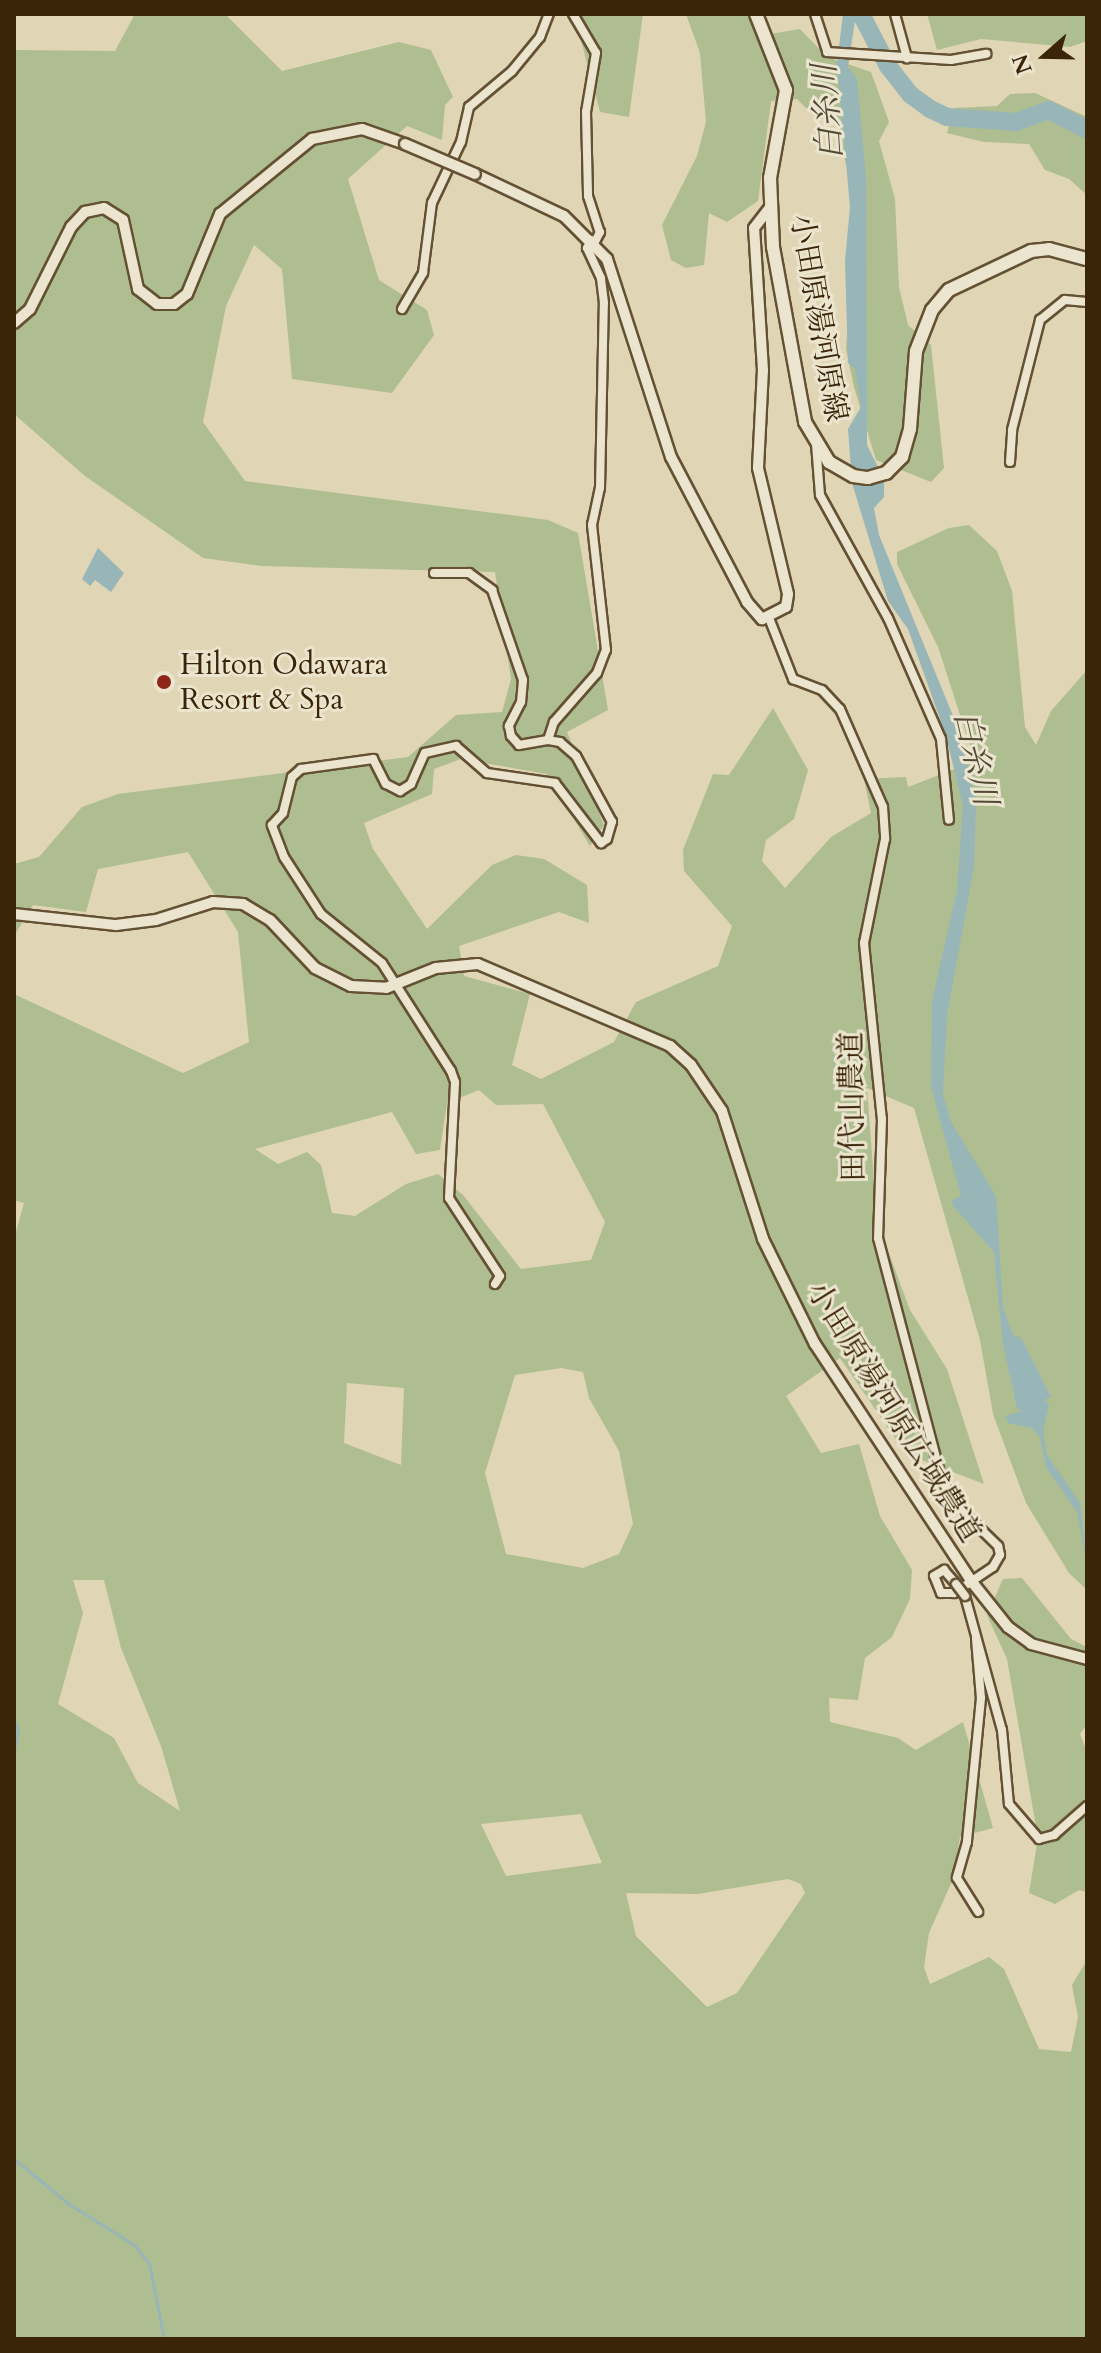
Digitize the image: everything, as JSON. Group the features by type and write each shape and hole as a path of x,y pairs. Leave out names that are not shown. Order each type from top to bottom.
{"main road":[{"name":"小田原湯河原線","path":"756,14 786,90 770,178 771,206 773,247 799,391 816,444 842,471 862,478 886,473 907,444 916,351 940,300 970,278 1031,251 1049,249 1086,261"}],"street":[{"path":"402,309 423,273 432,203 461,142 467,111 528,52 549,14"},
{"path":"548,740 554,722 597,673 606,650 592,525 600,488 604,291 587,248 600,232 588,196 586,112 596,53 573,14"},
{"path":"815,14 827,52 904,58 986,54"},
{"path":"895,14 904,58"},
{"path":"14,323 30,309 71,227 85,212 104,208 123,220 138,289 157,304 174,304 187,294 220,214 312,139 362,129 405,144 564,216 594,241 617,281 655,420 671,457 752,610 769,618 786,607 788,594 758,468 763,370 754,228 771,206"},
{"path":"1010,462 1012,430 1040,320 1065,300 1087,302"},
{"path":"816,444 820,495 888,618 941,739 949,820"},
{"path":"434,573 469,573 492,590 523,680 521,702 509,726 511,736 519,745 548,740 560,742 576,756 612,822 607,839 601,843 555,783 487,773 462,747 425,753 411,784 400,791 386,784 373,759 315,765 292,777 283,813 272,825 284,857 329,924 367,949 399,983 455,1082 449,1198 500,1276 495,1284"},
{"name":"田代山農道","path":"769,618 793,679 822,690 840,709 883,807 885,839 864,943 882,1119 878,1238 942,1481 956,1505 998,1546 997,1562 972,1582"},
{"name":"小田原湯河原広域農道","path":"14,914 116,925 156,920 197,905 234,902 270,920 332,979 365,988 399,983 457,963 499,970 634,1027 691,1065 722,1111 763,1239 792,1302 972,1582 1008,1627 1031,1644 1068,1657 1087,1659"},
{"path":"972,1582 948,1595 936,1588 934,1576 944,1570 956,1584 965,1596 978,1631 1002,1730 1009,1804 1039,1839 1054,1835 1087,1806"},
{"path":"978,1631 981,1698 967,1842 957,1878 978,1912"}],"green space":[{"path":"135,14 225,14 282,71 399,42 431,50 453,97 445,105 442,140 407,126 348,179 379,280 427,310 434,335 392,393 292,379 282,269 254,245 226,306 203,422 245,481 548,520 578,533 608,710 567,732 604,825 590,846 547,774 461,759 434,769 432,794 364,823 373,849 427,929 492,865 516,855 544,859 587,885 589,923 559,912 459,946 464,976 530,994 512,1065 541,1079 614,1042 636,1002 718,966 732,926 684,871 683,850 713,774 729,775 773,708 808,770 794,819 766,840 762,861 785,888 831,837 871,813 864,779 906,777 908,787 975,761 938,647 897,564 897,552 949,528 969,525 997,551 1012,591 1025,727 1036,745 1051,711 1087,670 1087,1590 1069,1573 1026,1503 993,1414 980,1340 914,1108 867,1088 877,1221 910,1310 947,1369 984,1484 906,1454 840,1358 786,1396 821,1453 859,1444 880,1516 912,1570 910,1599 892,1637 865,1658 858,1700 829,1698 830,1722 898,1738 916,1750 963,1722 993,1828 960,1837 953,1879 929,1933 924,1967 930,1984 989,1957 1004,1969 1039,2049 1071,2052 1078,2017 1072,1985 1087,1960 1087,2339 14,2339 14,1239 24,1203 14,1200 14,994 183,1073 249,1042 238,932 188,852 98,869 86,912 33,905 14,936 14,864 39,857 82,807 118,794 408,757 456,715 502,712 511,679 495,572 262,566 203,558 85,476 14,414 14,50 115,51","holes":["479,1090 496,1105 543,1104 605,1222 591,1260 521,1269 463,1195 438,1174 406,1184 355,1216 332,1213 321,1165 307,1152 278,1164 255,1149 392,1112 416,1154 440,1150 447,1103","561,1368 583,1372 589,1398 619,1451 633,1524 619,1554 583,1568 506,1554 485,1473 515,1375","347,1383 404,1388 401,1465 344,1443","73,1580 104,1580 121,1648 161,1746 180,1811 138,1783 114,1738 58,1704 83,1613","581,1814 602,1863 506,1876 481,1824","788,1879 801,1884 805,1893 737,1993 707,2007 636,1936 626,1893 698,1894"]},
{"path":"574,14 643,14 629,117 600,112"},
{"path":"686,14 764,14 770,34 800,29 827,57 871,72 889,122 879,141 895,199 899,287 908,325 931,345 944,468 931,482 876,460 854,387 846,349 856,205 836,124 813,115 797,99 771,101 758,201 727,222 709,213 704,265 686,268 671,260 662,225 697,156 706,122 700,53"},
{"path":"927,14 1087,14 1087,41 1070,47 981,39 937,50"},
{"path":"1035,93 1087,117 1087,195 1069,179 1045,170 1029,144 984,142 947,133 954,108 997,106 1010,94"},
{"path":"1022,1578 1071,1639 1087,1647 1087,1724 1080,1734 1087,1752 1087,1892 1079,1890 1055,1904 1029,1893 1038,1838 1007,1659 987,1615 1003,1579"}],"water":[{"path":"843,14 856,14 848,67 857,79 866,177 867,445 884,479 884,497 874,508 879,535 958,728 976,802 974,867 947,1015 943,1094 951,1122 996,1196 1003,1307 1013,1335 1021,1338 1051,1397 1044,1400 1049,1404 1043,1431 1047,1455 1080,1503 1087,1564 1077,1512 1046,1467 1040,1438 1032,1428 1008,1423 1005,1416 1022,1411 1017,1408 1003,1345 994,1252 953,1206 952,1200 961,1196 931,1087 932,1001 957,890 963,805 945,733 908,629 888,601 852,483 848,429 861,407 855,369 848,363 845,261 850,207 837,63"},
{"path":"98,548 124,573 111,592 95,580 90,586 82,579"}],"waterway":[{"path":"861,14 888,66 911,95 930,109 947,117 1016,122 1049,110 1087,130"},
{"path":"14,1720 18,1731 14,1750"},
{"path":"14,2159 69,2204 134,2245 149,2263 164,2339"}],"place":[{"name":"Hilton Odawara Resort & Spa","path":"164,682"}],"water label":[{"name":"白糸川","path":"828,112"},
{"name":"白糸川","path":"975,758"}]}
